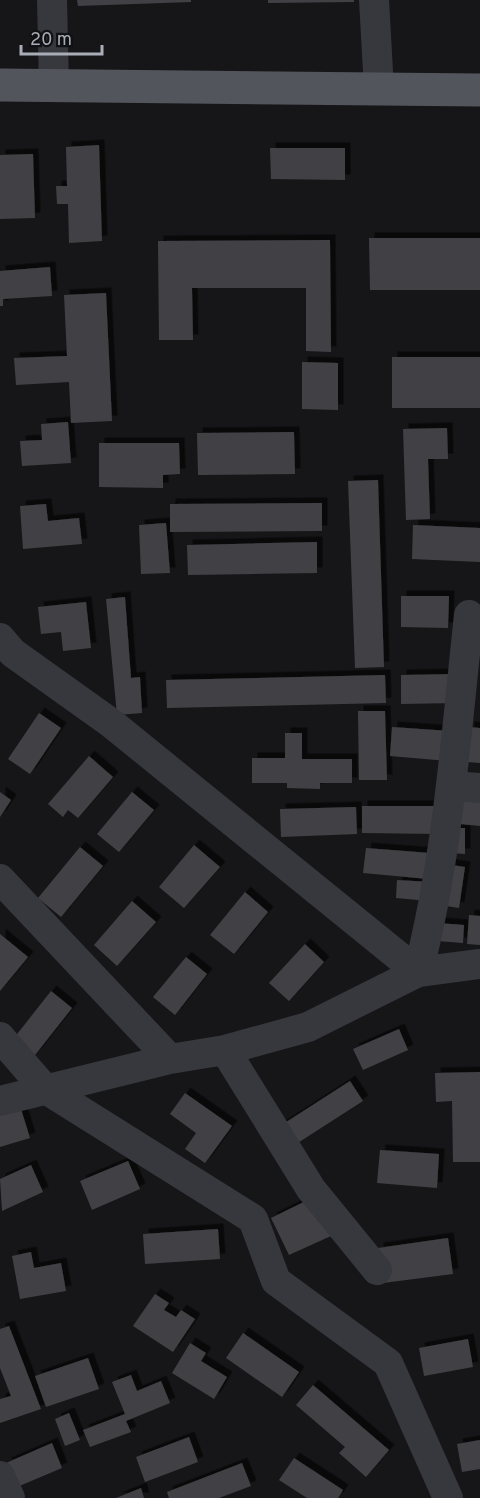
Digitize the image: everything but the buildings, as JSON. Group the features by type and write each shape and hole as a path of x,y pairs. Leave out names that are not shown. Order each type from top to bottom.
{"main road":[{"path":"0,85 480,90"}],"street":[{"path":"52,0 54,86"},
{"path":"374,0 379,89"},
{"path":"418,972 466,787 469,615"},
{"path":"0,638 13,654 111,723 418,972"},
{"path":"0,879 170,1059"},
{"path":"0,1101 170,1059 225,1050 308,1027 418,972 480,964"},
{"path":"0,1037 45,1089 253,1219 276,1281 388,1363 447,1498"},
{"path":"225,1050 311,1189 376,1270"},
{"path":"0,1476 10,1498"}]}
